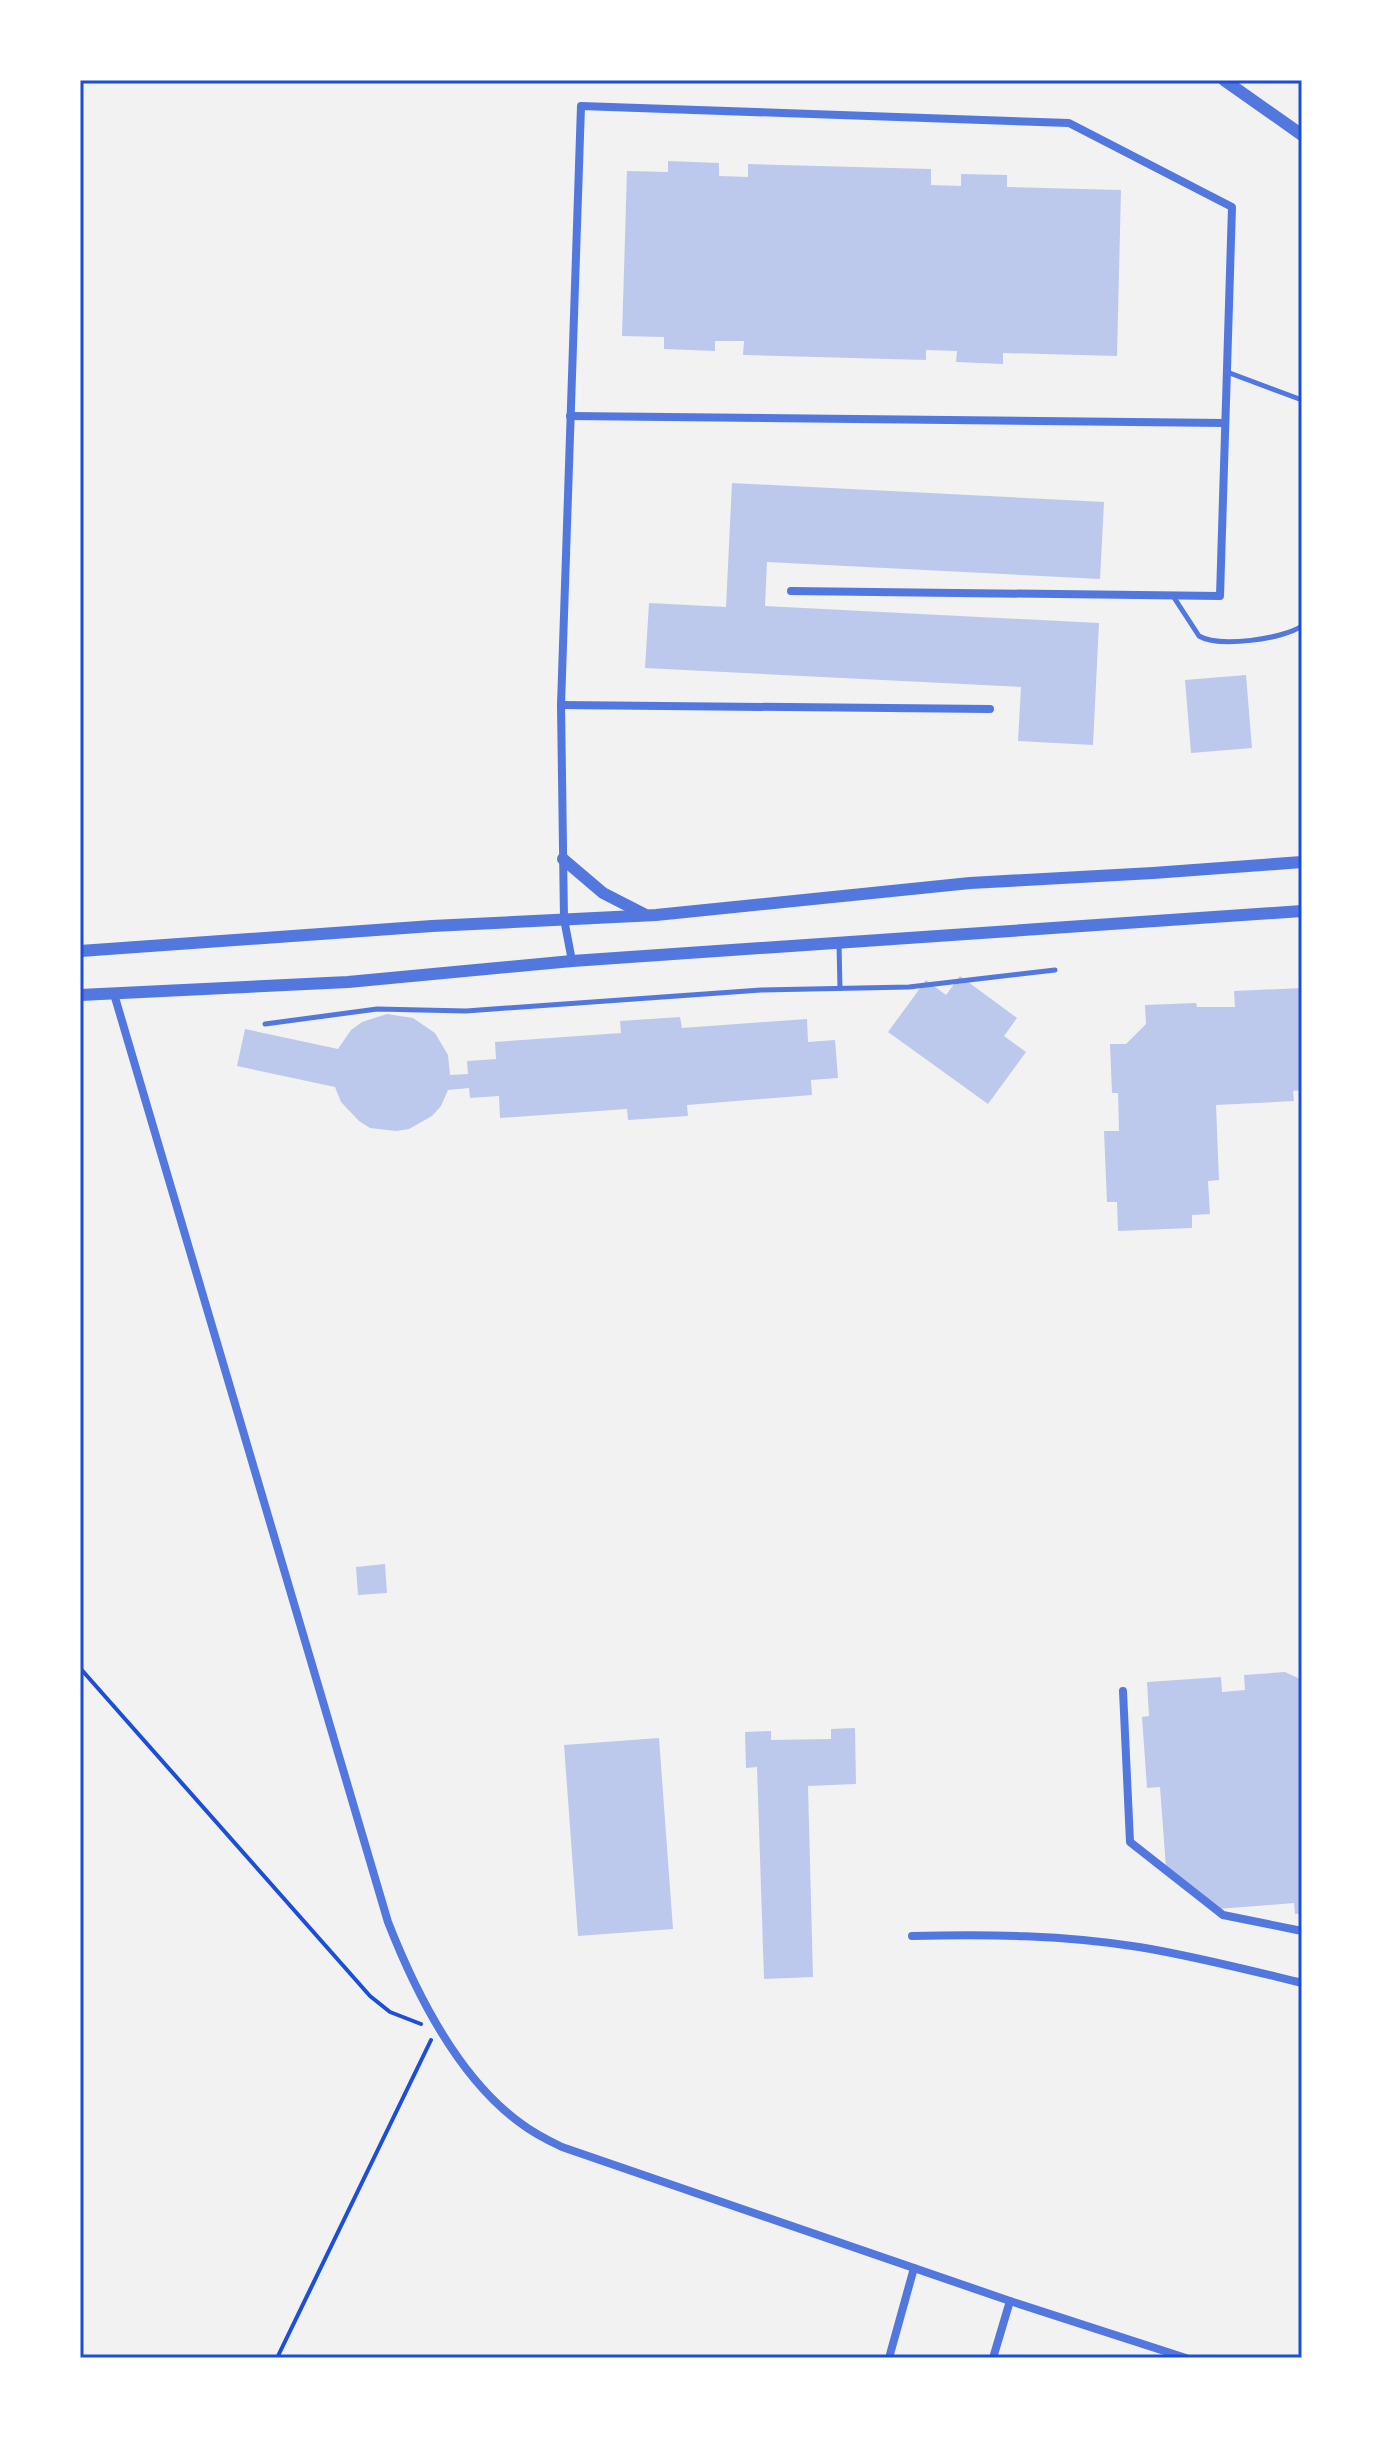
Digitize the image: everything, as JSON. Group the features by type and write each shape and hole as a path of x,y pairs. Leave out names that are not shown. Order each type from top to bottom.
{"street":[{"path":"1224,80 1302,135"},
{"path":"572,961 564,919 561,705 581,106 1069,123 1232,207 1220,596 791,591"},
{"path":"570,416 1225,423"},
{"path":"561,705 990,709"},
{"path":"563,859 603,893 647,916"},
{"path":"80,951 432,926 647,916 970,883 1302,862"},
{"path":"80,995 348,982 572,961 1302,911"},
{"path":"114,994 384,1910 407,1968 438,2026 462,2061 494,2100 519,2122 562,2147 1186,2358"},
{"path":"1123,1691 1130,1842 1223,1915 1302,1931"},
{"path":"912,1936 967,1934 1079,1940 1196,1958 1302,1983"},
{"path":"889,2358 914,2268"},
{"path":"993,2358 1010,2301"}],"lane":[{"path":"1227,372 1302,400"},
{"path":"1173,595 1199,636 1205,640 1277,637 1302,626"},
{"path":"839,943 840,988"},
{"path":"265,1024 377,1009 466,1011 761,990 909,987 1055,970"}],"path":[{"path":"80,1668 370,1996 405,2020 438,2026 277,2358"}],"building":[{"path":"668,161 719,163 719,176 748,177 748,164 931,169 931,185 961,186 961,174 1007,175 1007,187 1121,190 1117,356 1003,353 1003,364 956,362 957,351 926,350 926,360 743,355 744,341 715,341 715,351 664,349 664,337 622,336 627,171 668,172"},
{"path":"732,483 1104,502 1100,579 767,562 765,606 1099,623 1093,745 1018,741 1021,687 645,668 649,603 726,607"},
{"path":"1246,675 1252,748 1191,753 1185,680"},
{"path":"960,976 1017,1018 1004,1036 1026,1052 988,1104 888,1032 926,980 946,995"},
{"path":"1302,988 1302,1090 1293,1091 1294,1101 1216,1105 1219,1180 1208,1181 1210,1214 1192,1215 1192,1228 1118,1231 1117,1202 1107,1202 1104,1131 1119,1131 1118,1093 1112,1093 1110,1044 1126,1044 1146,1024 1145,1005 1196,1003 1197,1007 1235,1007 1234,991"},
{"path":"387,1014 413,1018 435,1033 448,1055 450,1075 468,1074 467,1061 496,1059 495,1042 621,1033 620,1021 680,1017 682,1028 807,1019 808,1042 835,1040 838,1078 811,1080 812,1095 687,1105 688,1116 628,1120 627,1109 500,1118 499,1096 470,1098 469,1088 448,1090 441,1106 432,1116 409,1129 396,1131 370,1128 359,1121 341,1102 335,1087 237,1066 245,1029 338,1049 351,1030 362,1022"},
{"path":"385,1564 387,1593 358,1595 356,1567"},
{"path":"1285,1672 1302,1680 1302,1913 1295,1914 1294,1903 1218,1909 1166,1868 1160,1787 1147,1788 1142,1717 1149,1716 1147,1682 1221,1677 1222,1692 1245,1690 1244,1675"},
{"path":"855,1728 856,1784 808,1786 813,1977 764,1979 757,1767 746,1768 745,1732 771,1731 771,1740 831,1739 831,1729"},
{"path":"659,1738 673,1929 578,1936 564,1745"}]}
